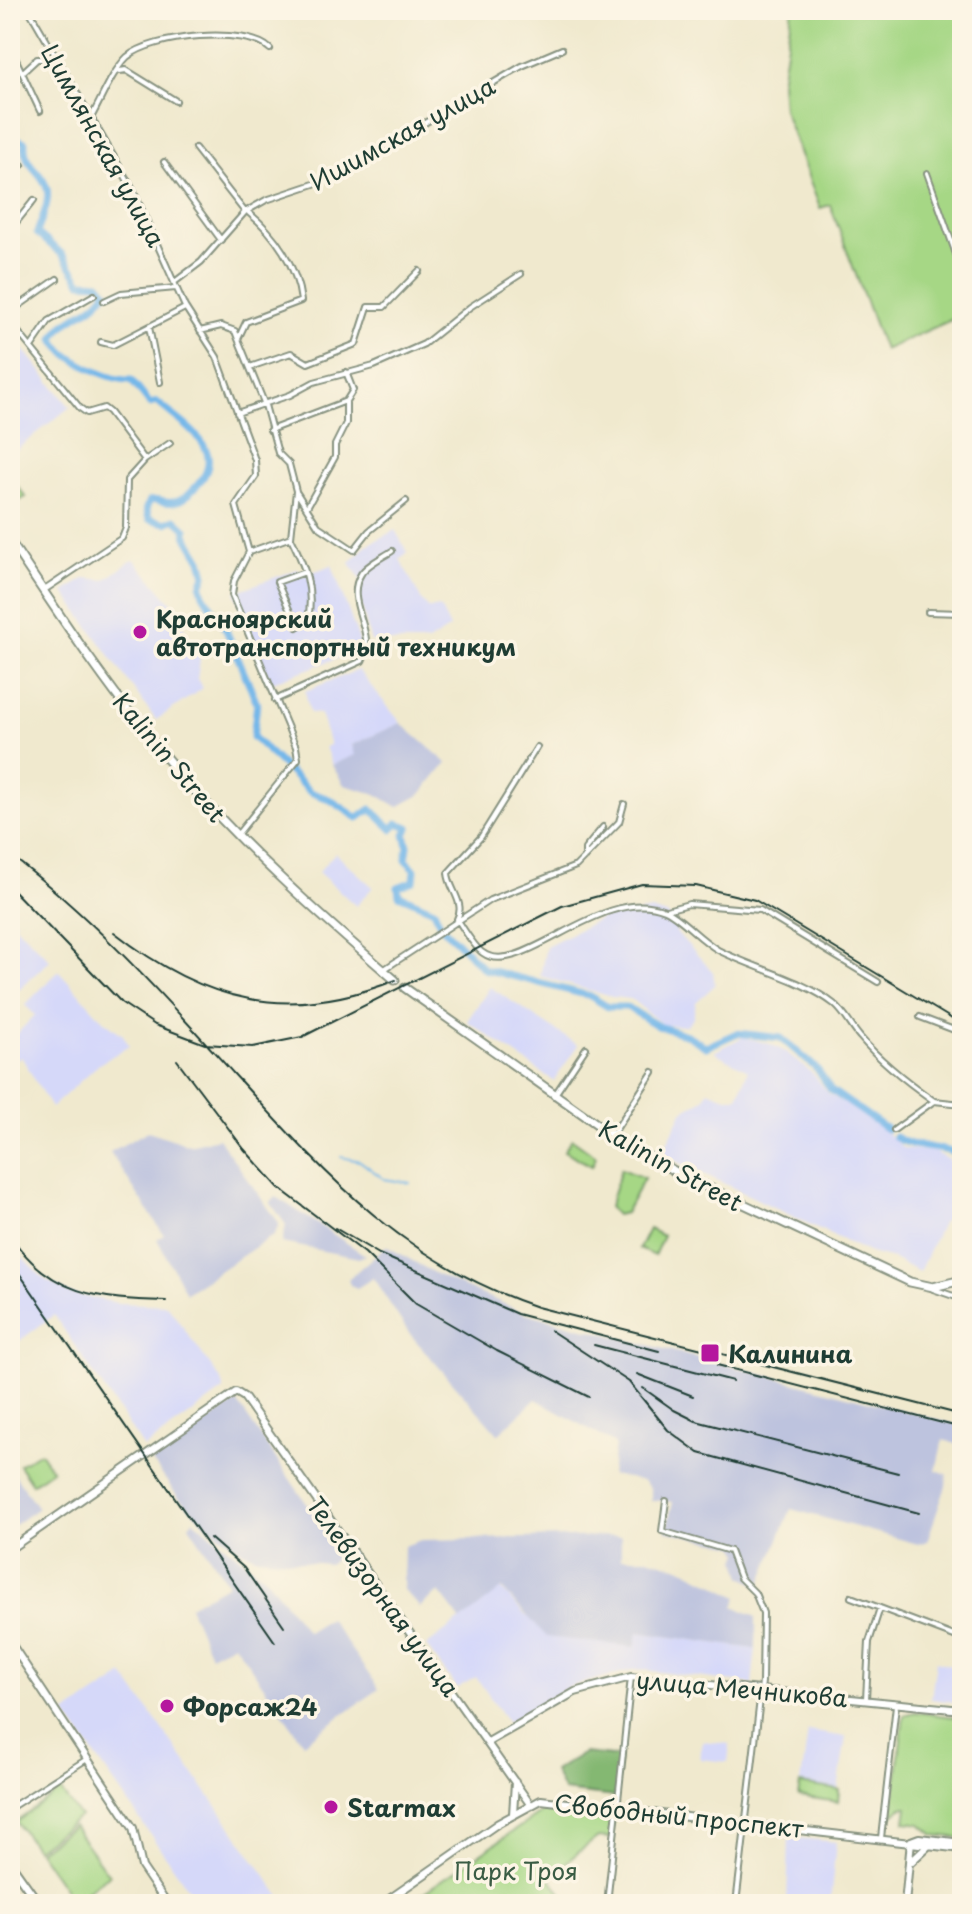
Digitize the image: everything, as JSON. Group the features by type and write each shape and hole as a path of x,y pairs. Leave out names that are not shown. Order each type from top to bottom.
{"main road":[{"name":"Kalinin Street","path":"10,541 128,711 188,783 237,835 399,984 554,1096 655,1162 924,1285"},
{"path":"924,1285 943,1286 962,1280"},
{"path":"10,1863 39,1904"}],"street":[{"name":"Цимлянская улица","path":"29,10 133,190 185,307 217,357 257,470 236,505 249,552"},
{"path":"92,116 130,55 160,43 227,35 260,40 270,49"},
{"path":"10,47 40,111"},
{"name":"Ишимская улица","path":"176,284 247,213 266,200 329,179 522,66 562,49"},
{"path":"23,72 37,59 58,59"},
{"path":"116,74 126,70 176,101"},
{"path":"195,148 247,213 264,225 290,263 301,301 246,322 238,339"},
{"path":"164,162 221,240"},
{"path":"10,175 22,165"},
{"path":"927,173 962,271"},
{"path":"10,230 34,200"},
{"path":"250,367 291,353 308,363 356,344 368,307 384,307 419,271"},
{"path":"237,413 265,405 314,382 374,366 424,344 470,307 521,274"},
{"path":"10,312 57,279"},
{"path":"104,301 121,293 176,284"},
{"path":"31,347 49,321 94,295"},
{"path":"101,342 113,345 185,307"},
{"path":"10,322 87,413 104,408 109,412 145,460"},
{"path":"200,331 221,326 235,331 265,405 278,453 289,464 296,491 318,526 354,550 369,531 406,501"},
{"path":"149,327 160,382"},
{"path":"306,508 335,457 335,445 346,423 346,401 353,390 346,372"},
{"path":"270,430 346,401"},
{"path":"43,591 122,538 126,528 127,480 145,460 170,443"},
{"path":"296,491 291,537 305,572 312,593 308,620 297,627 277,582 305,572"},
{"path":"237,835 294,766 296,747 232,595 234,581 249,552 291,537"},
{"path":"275,700 362,661 366,636 356,589 361,572 392,551"},
{"path":"928,612 962,613"},
{"path":"457,919 460,913 458,898 448,873 481,837 537,747"},
{"path":"383,970 490,900 552,877 584,860 619,822 624,804"},
{"path":"584,860 585,849 603,827"},
{"path":"457,919 483,953 495,957 517,957 582,920 607,911 666,910 689,904 760,910 878,982"},
{"path":"666,910 719,950 834,1004 875,1053 934,1101 962,1104"},
{"path":"920,1017 962,1033"},
{"path":"554,1096 586,1048"},
{"path":"611,1135 653,1072"},
{"path":"894,1130 934,1101"},
{"path":"924,1285 962,1299"},
{"name":"Телевизорная улица","path":"10,1549 236,1392 244,1397 530,1804"},
{"path":"666,1501 662,1531 730,1551 740,1578 762,1605 761,1689 736,1904"},
{"path":"851,1597 962,1639"},
{"path":"866,1699 869,1642 880,1608"},
{"path":"10,1642 133,1828 142,1867 167,1904"},
{"path":"607,1904 631,1677"},
{"name":"улица Мечникова","path":"488,1742 575,1692 631,1677 962,1710"},
{"path":"881,1838 896,1703"},
{"path":"10,1808 87,1759"},
{"path":"512,1815 515,1782"},
{"name":"Свободный проспект","path":"382,1904 512,1815 541,1800 962,1849"},
{"name":"Свободный проспект","path":"911,1841 919,1838 962,1843"},
{"path":"905,1904 911,1841"},
{"path":"909,1865 928,1846"}],"shaded area":[{"path":"10,332 70,407 10,455"},
{"path":"395,530 408,553 400,559 422,601 429,609 440,607 450,628 428,642 371,642 359,595 361,580 350,563 366,546"},
{"name":"Красноярский автотранспортный техникум","path":"134,559 173,604 200,660 197,679 203,688 156,720 64,592 86,578 105,580"},
{"name":"Красноярский автотранспортный техникум","path":"332,565 362,649 270,683 235,592 298,569 302,576"},
{"path":"358,670 401,723 352,745 356,755 332,765 325,747 330,745 320,714 310,713 305,691"},
{"path":"401,723 447,763 420,795 398,807 376,794 344,785 332,765 355,755 352,745"},
{"path":"335,853 373,887 356,906 318,872"},
{"path":"651,910 667,915 677,924 676,932 713,972 715,985 696,1002 693,1018 686,1026 663,1025 631,999 612,997 540,976 546,946 602,918"},
{"path":"10,915 16,921 15,925 50,960 10,998"},
{"path":"59,971 102,1019 123,1035 129,1046 99,1064 51,1108 21,1056 17,1059 10,1051 10,1041 35,1015 25,1005"},
{"path":"490,987 578,1045 554,1081 467,1021"},
{"path":"743,1037 786,1052 813,1074 829,1094 875,1122 903,1148 935,1152 962,1168 962,1197 954,1220 943,1221 919,1272 893,1259 870,1253 662,1154 682,1112 704,1099 708,1090 726,1097 738,1097 748,1070 714,1052"},
{"path":"148,1131 189,1145 218,1138 279,1223 275,1234 186,1293 157,1239 164,1235 110,1152"},
{"path":"276,1197 365,1255 359,1258 282,1243 286,1225 270,1202"},
{"path":"386,1246 441,1277 525,1313 962,1426 962,1445 943,1440 936,1470 947,1474 946,1486 927,1541 918,1544 791,1509 760,1586 742,1577 737,1560 740,1553 735,1546 666,1531 673,1502 651,1500 651,1489 643,1481 611,1475 615,1444 536,1399 498,1434 409,1333 373,1278 357,1288 350,1285 348,1279"},
{"path":"21,1256 44,1279 71,1294 118,1303 167,1305 223,1383 224,1390 144,1448 54,1315 10,1348 10,1265"},
{"path":"237,1402 342,1555 328,1564 258,1557 243,1551 207,1526 179,1498 151,1460"},
{"path":"10,1468 38,1508 10,1528"},
{"path":"193,1520 266,1578 307,1632 329,1618 379,1689 303,1743 234,1643 210,1655 189,1606 228,1584 189,1525"},
{"path":"621,1536 621,1558 647,1558 680,1567 738,1597 734,1606 756,1617 756,1649 638,1632 635,1647 547,1637 502,1589 461,1621 439,1592 420,1607 403,1590 404,1546 421,1540"},
{"path":"501,1589 526,1616 635,1647 637,1632 756,1649 752,1684 636,1669 571,1686 508,1723 476,1677 457,1688 426,1646"},
{"path":"936,1661 962,1669 962,1703 931,1699"},
{"path":"124,1675 286,1904 199,1904 66,1714"},
{"path":"808,1731 846,1737 838,1789 801,1783"},
{"path":"702,1741 730,1744 728,1762 700,1759"},
{"path":"789,1837 836,1842 830,1904 787,1904"}],"green space":[{"path":"792,10 962,10 962,315 884,350 830,205 820,208 783,109 781,82"},
{"path":"10,477 26,497 10,506"},
{"path":"572,1139 596,1156 592,1166 564,1151"},
{"path":"621,1169 644,1178 625,1213 616,1215 609,1207"},
{"path":"649,1229 663,1236 654,1256 639,1249"},
{"path":"40,1452 52,1470 32,1484 19,1465"},
{"path":"915,1712 962,1718 962,1838 934,1835 921,1824 905,1822 907,1807 902,1807 892,1816 904,1715"},
{"path":"584,1753 620,1757 615,1797 563,1791 554,1771"},
{"path":"800,1784 839,1790 838,1802 798,1796"},
{"path":"60,1790 80,1817 36,1849 16,1822"},
{"name":"Парк Троя","path":"543,1811 614,1819 610,1838 598,1837 549,1876 569,1904 407,1904"},
{"path":"73,1826 109,1875 73,1901 38,1851"}],"waterway":[{"path":"10,136 25,142 27,158 47,189 46,206 37,233 63,255 81,282 99,283 106,291 94,305 65,324 54,339 76,361 111,377 131,380 150,404 157,402 198,437 205,448 207,470 191,492 178,501 150,501 146,508 149,519 166,523 175,519 186,529 186,535 201,560 205,575 201,586 203,594 226,630 257,703 253,737 310,792 329,799 358,818 371,809 392,829 397,823 409,827 405,834 408,846 406,859 415,870 414,881 398,887 399,895 434,910 441,926 484,969 590,996 608,1007 627,1007 658,1026 687,1035 706,1047 737,1033 781,1038 817,1069 831,1090 887,1129"},
{"path":"895,1137 962,1157"},
{"path":"341,1157 360,1161 384,1179 410,1183"}],"railway":[{"path":"10,855 71,905 127,959 335,1181 370,1212 446,1266 537,1307 962,1415"},
{"path":"10,887 122,1003 155,1025 205,1044 253,1047 302,1037 562,906 642,884 696,886 755,900 962,1025"},
{"path":"114,932 181,976 214,990 248,999 319,1001 396,980"},
{"path":"177,1060 244,1149 279,1188 365,1253 416,1304 497,1351 589,1397"},
{"path":"335,1228 379,1254 517,1314 659,1351"},
{"path":"10,1235 25,1255 59,1282 98,1295 166,1301"},
{"path":"10,1260 275,1642"},
{"path":"550,1330 629,1382 668,1430 699,1453 919,1513"},
{"path":"594,1345 733,1381"},
{"path":"717,1365 962,1428"},
{"path":"637,1374 693,1396"},
{"path":"643,1388 696,1421 898,1473"},
{"path":"210,1538 244,1568 284,1626"}],"place":[{"name":"Красноярский автотранспортный техникум","path":"140,632"},
{"name":"Калинина","path":"710,1353"},
{"name":"Форсаж24","path":"167,1706"},
{"name":"Starmax","path":"331,1807"}]}
